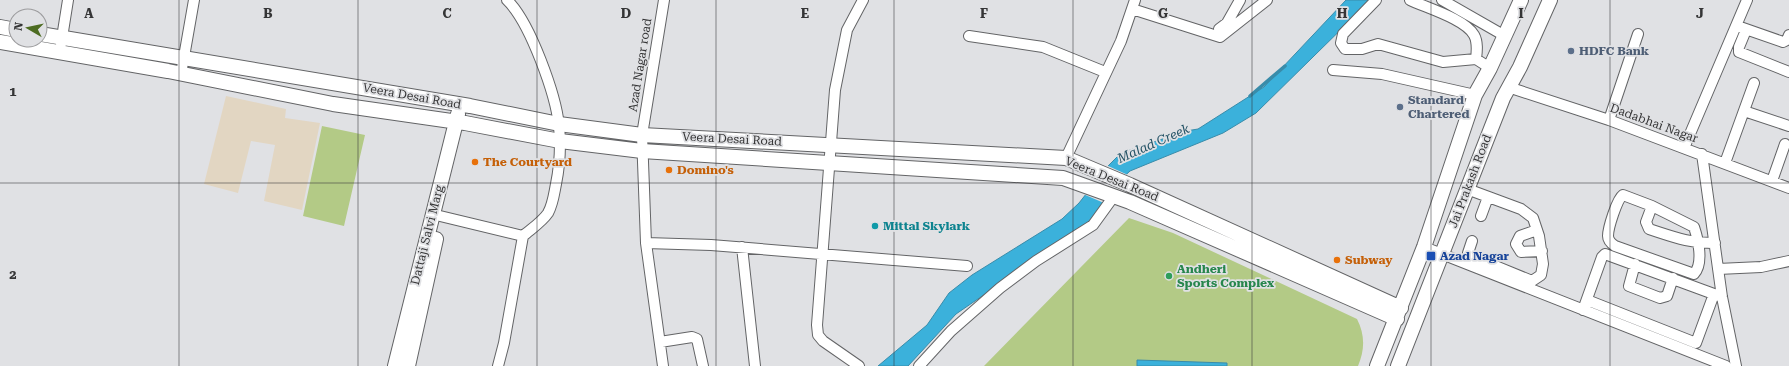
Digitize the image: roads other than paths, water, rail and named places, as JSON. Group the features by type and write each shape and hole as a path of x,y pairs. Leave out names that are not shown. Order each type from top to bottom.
{"street":[{"path":"60,52 68,0"},
{"path":"181,74 194,0"},
{"path":"498,366 504,342 523,236 548,213 553,201 560,162 559,124 543,67 530,35 507,0"},
{"name":"Azad Nagar road","path":"663,366 646,243 642,135 664,0"},
{"path":"858,366 823,341 818,335 828,163 839,64 847,30 863,0"},
{"path":"1212,34 1227,23 1240,0"},
{"path":"1066,158 1105,72 1121,41 1134,5 1220,37 1267,0"},
{"path":"1376,0 1344,34 1341,43 1345,49 1362,49 1378,44 1443,62 1476,59 1490,68"},
{"path":"1410,0 1468,26 1475,36 1477,43 1476,59"},
{"path":"1442,0 1505,36"},
{"name":"Jai Prakash Road","path":"1377,366 1424,247 1475,95 1490,68 1521,0"},
{"name":"Jai Prakash Road","path":"1398,366 1508,87 1520,67 1550,0"},
{"path":"1684,148 1747,0"},
{"path":"1736,26 1783,42 1787,40 1789,35"},
{"path":"1746,30 1739,47 1739,52 1789,72"},
{"path":"1609,120 1638,34"},
{"name":"Veera Desai Road","path":"48,35 466,105 559,124 642,135 1066,158 1130,185 1399,313"},
{"path":"969,36 1043,47 1105,72"},
{"path":"0,42 181,74 333,104 460,123 560,141 642,151 1064,178 1111,195 1399,313"},
{"path":"1333,70 1382,74 1475,95"},
{"path":"1725,163 1754,83"},
{"name":"Dadabhai Nagar","path":"1508,87 1609,120 1789,188"},
{"name":"Dattaji Salvi Marg","path":"395,366 466,105"},
{"path":"1744,111 1789,126"},
{"name":"Dattaji Salvi Marg","path":"408,366 460,123"},
{"path":"1772,182 1785,144"},
{"path":"1702,154 1718,269 1718,295 1736,366"},
{"path":"1424,247 1442,254 1532,281 1541,275 1543,264 1542,251 1533,218 1527,213 1467,189"},
{"path":"919,366 951,331 1000,288 1036,261 1093,225 1111,195"},
{"path":"1627,195 1652,206 1692,225 1700,244 1698,264 1694,274 1610,243 1608,236 1620,197 1627,195"},
{"path":"1481,216 1488,197"},
{"path":"1652,206 1646,222 1649,228 1700,244 1715,243"},
{"path":"440,216 523,236"},
{"path":"1537,230 1520,236 1516,244 1521,252 1542,251"},
{"path":"1472,241 1468,255 1481,265 1583,310 1692,354 1726,366"},
{"path":"646,243 742,247 967,266"},
{"path":"742,247 754,366"},
{"path":"1583,310 1602,257 1605,254 1718,295"},
{"path":"1718,269 1760,267 1789,261"},
{"path":"1635,264 1629,282 1630,286 1660,298 1667,296 1673,278"},
{"path":"1692,354 1718,295"},
{"path":"1587,300 1696,343"},
{"path":"660,342 692,338 697,339 703,366"}],"water":[{"path":"1346,0 1371,0 1256,113 1223,133 1130,171 1115,185 1105,198 1093,220 956,314 908,366 878,366 927,325 949,293 972,275 1062,219 1079,203 1118,156 1130,150 1186,131 1198,129 1264,87"},
{"path":"1137,360 1227,363 1227,366 1137,366"}],"waterway":[{"name":"Malad Creek","path":"1250,96 1285,66"}],"place":[{"name":"HDFC Bank","path":"1571,51"},
{"name":"Standard Chartered","path":"1400,107"},
{"name":"The Courtyard","path":"475,162"},
{"name":"Domino's","path":"669,170"},
{"name":"Mittal Skylark","path":"875,226"},
{"name":"Azad Nagar","path":"1431,256"},
{"name":"Subway","path":"1337,260"},
{"name":"Andheri Sports Complex","path":"1169,276"}]}
